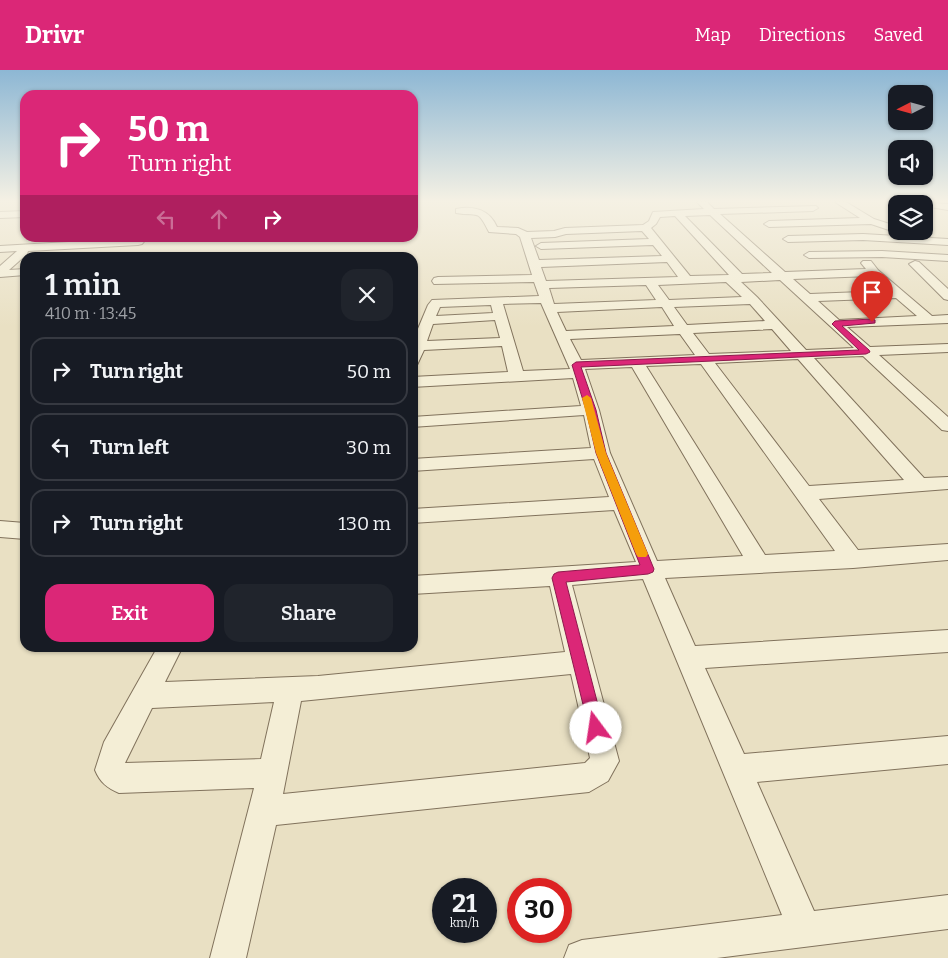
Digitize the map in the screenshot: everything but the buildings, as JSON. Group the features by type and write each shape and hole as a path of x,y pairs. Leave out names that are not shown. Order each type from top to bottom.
{"street":[{"path":"25,250 33,243"},
{"path":"0,249 25,250 75,243"},
{"path":"524,243 577,369 591,410 601,453 648,569 805,929"},
{"path":"528,252 538,243"},
{"path":"528,252 608,243"},
{"path":"657,243 687,280"},
{"path":"704,243 919,485"},
{"path":"747,243 948,426"},
{"path":"794,243 833,274"},
{"path":"528,252 671,259"},
{"path":"809,255 859,254 948,258"},
{"path":"859,254 874,272 928,319"},
{"path":"0,273 20,255"},
{"path":"915,264 923,274 948,296"},
{"path":"0,273 20,272"},
{"path":"508,342 418,346 436,303 496,300 649,281 874,272"},
{"path":"438,281 512,274 544,293 666,304 753,300"},
{"path":"923,274 948,276"},
{"path":"649,281 853,560"},
{"path":"808,298 900,294"},
{"path":"496,300 517,377"},
{"path":"430,320 501,316"},
{"path":"835,324 948,319"},
{"path":"561,335 775,325"},
{"path":"933,348 948,360"},
{"path":"418,382 517,377 637,363 948,348"},
{"path":"637,363 759,564"},
{"path":"418,422 591,410"},
{"path":"418,465 601,453"},
{"path":"805,493 948,484"},
{"path":"418,516 621,503"},
{"path":"0,530 20,531"},
{"path":"418,585 558,578 648,569 853,560 948,552"},
{"path":"264,812 589,777 598,771 605,761 558,578"},
{"path":"688,658 948,642"},
{"path":"168,652 143,696 109,770 119,778 271,774"},
{"path":"143,696 318,688 579,662"},
{"path":"228,958 264,812 290,689"},
{"path":"736,769 948,750"},
{"path":"582,958 948,912"}],"slow traffic":[{"path":"587,398 601,453 642,554"}],"route":[{"path":"596,728 558,578 648,569 601,453 591,410 576,365 866,352 835,324 872,322"}]}
